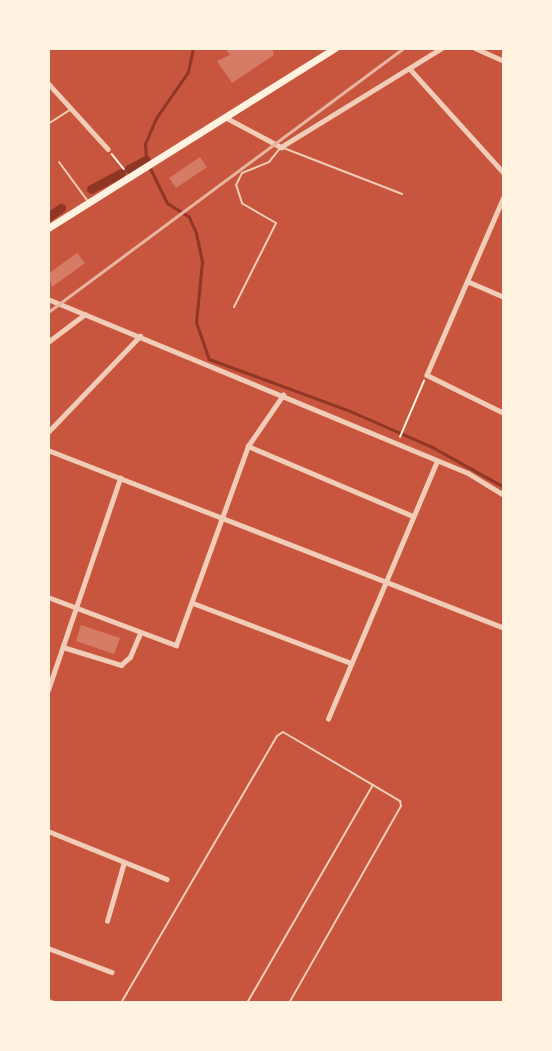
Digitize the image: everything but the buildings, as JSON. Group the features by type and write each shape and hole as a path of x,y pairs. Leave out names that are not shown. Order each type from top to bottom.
{"main road":[{"path":"48,228 335,48"}],"street":[{"path":"225,117 281,147 442,48"},
{"path":"475,48 504,61"},
{"path":"410,69 504,173"},
{"path":"48,82 108,149"},
{"path":"504,197 427,375 504,413"},
{"path":"468,282 504,297"},
{"path":"48,299 468,473 504,495"},
{"path":"48,342 85,314"},
{"path":"48,432 140,336"},
{"path":"48,597 176,645 248,446 283,395"},
{"path":"248,446 413,516"},
{"path":"48,450 504,628"},
{"path":"328,719 437,461"},
{"path":"48,690 120,478"},
{"path":"193,603 351,663"},
{"path":"63,648 121,665 130,657 140,633"},
{"path":"48,831 167,879"},
{"path":"107,921 124,862"},
{"path":"48,948 112,972"},
{"path":"48,1001 54,1003"}],"lane":[{"path":"48,124 71,108"},
{"path":"234,307 276,223 242,203 236,185 243,173 269,162 281,147 402,195"},
{"path":"59,162 89,202"},
{"path":"121,1003 277,736 283,732 400,801 401,806 289,1003"},
{"path":"247,1003 373,785"}],"path":[{"path":"108,149 133,175"},
{"path":"399,440 427,375"}],"waterway":[{"path":"193,48 188,72 156,118 145,144 146,160 167,203 189,217 196,233 202,262 196,322 209,359 350,411 432,447 504,487"},
{"path":"129,169 146,160"},
{"path":"91,189 121,173"},
{"path":"48,217 61,208"}],"railway":[{"path":"48,312 403,48"}]}
